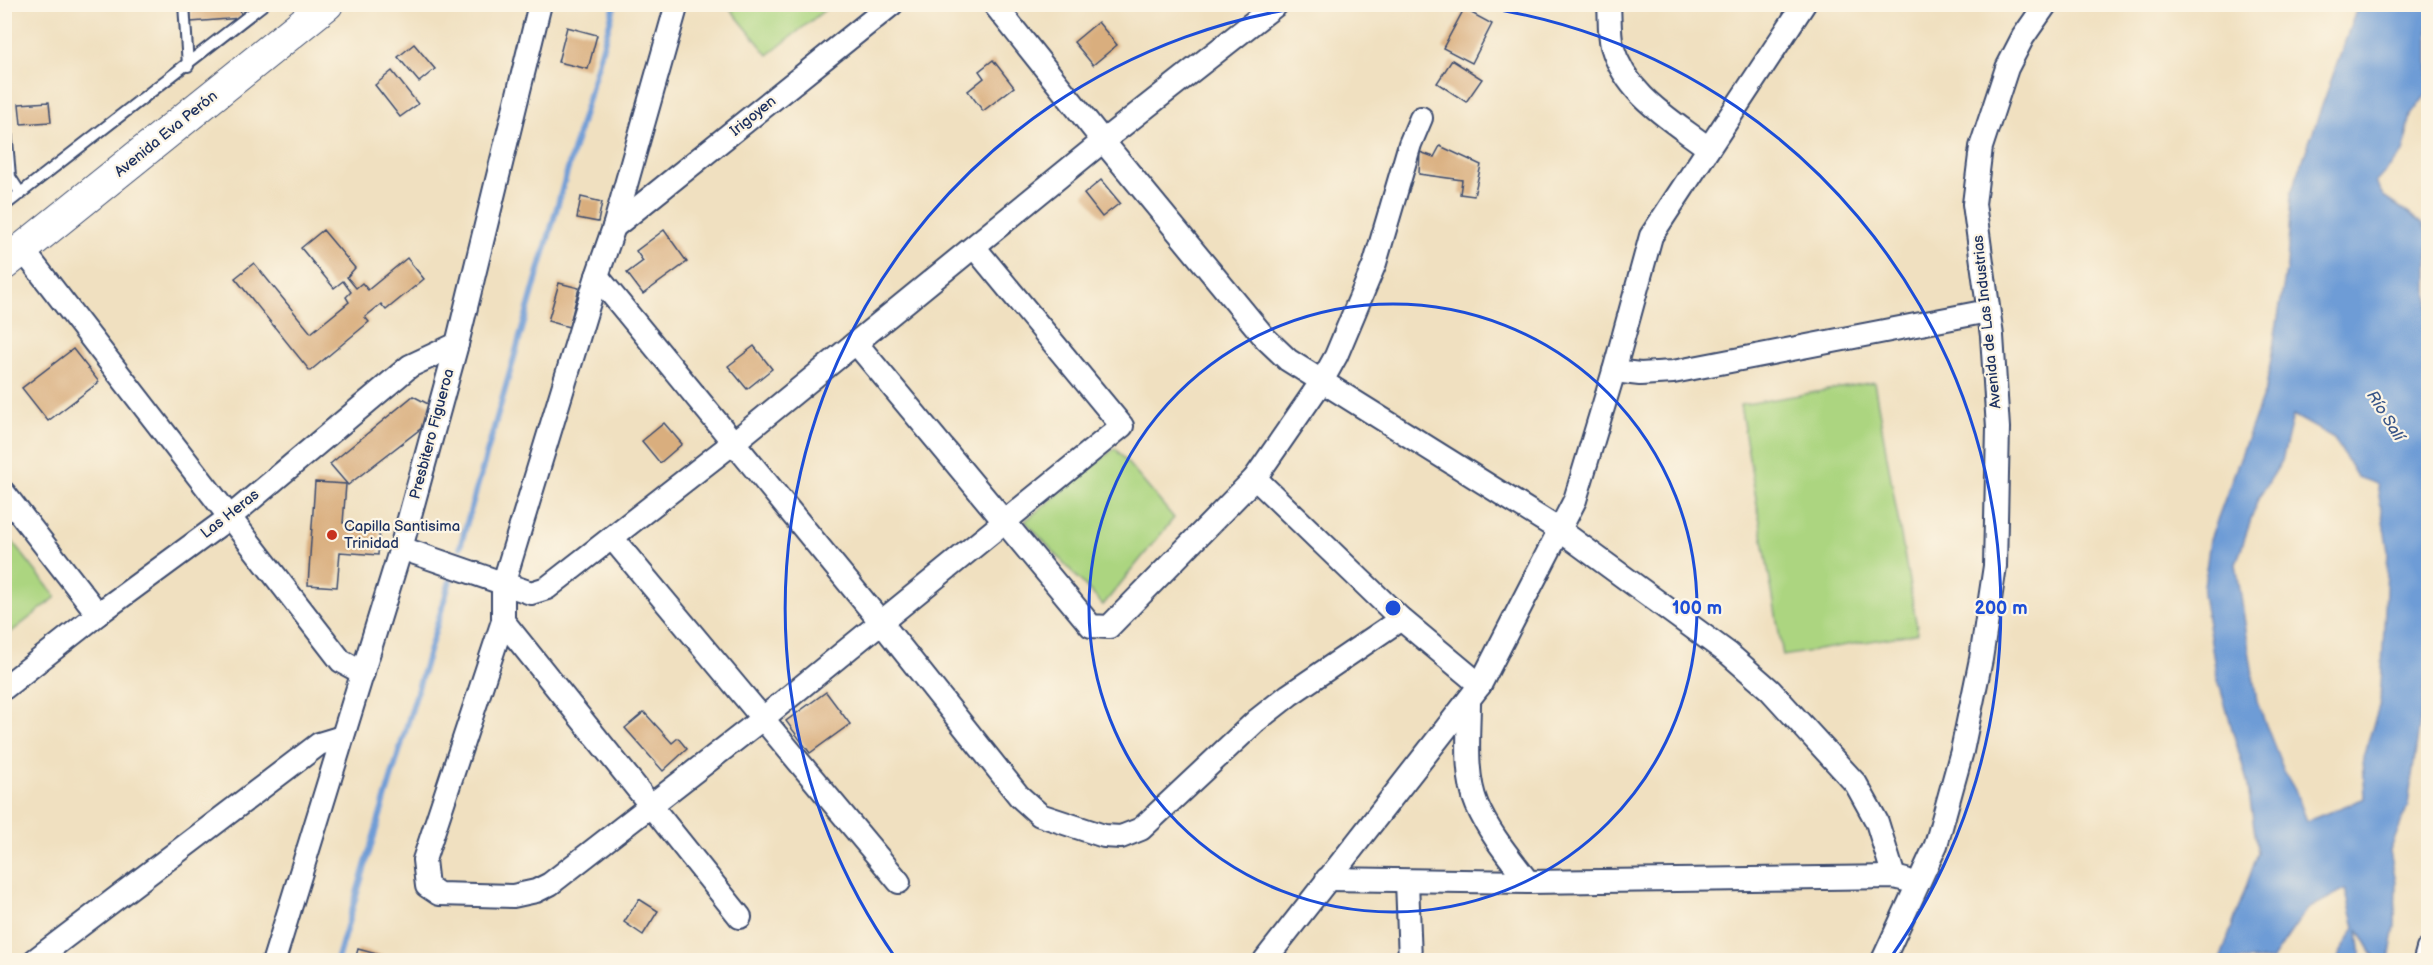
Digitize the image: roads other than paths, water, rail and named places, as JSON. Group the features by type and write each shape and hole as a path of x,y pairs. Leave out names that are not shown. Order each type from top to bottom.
{"main road":[{"name":"Avenida Eva Perón","path":"14,257 327,4"}],"street":[{"name":"Presbitero Figueroa","path":"274,960 401,548 457,344 540,4"},
{"path":"677,4 614,228 597,276 503,585 503,621 424,860 427,886 439,894 513,896 536,891 550,884 762,719 1122,426 975,248"},
{"name":"Irigoyen","path":"614,228 892,4"},
{"path":"994,4 1266,339 1288,360 1561,531 1729,654 1801,722 1856,784 1877,822 1894,877"},
{"path":"401,548 531,593 548,588 733,443 975,248 1103,141 1277,4"},
{"path":"1609,4 1611,44 1623,73 1642,99 1708,148"},
{"path":"1265,960 1475,692 1561,531 1575,500 1651,236 1804,4"},
{"name":"Avenida de Las Industrias","path":"1883,960 1936,845 1962,752 1982,659 1995,566 1998,428 1988,311 1974,204 1981,147 2007,68 2046,4"},
{"path":"856,343 1091,626 1109,627 1255,478 1322,381 1336,356 1375,263 1410,144 1421,118"},
{"path":"14,257 230,517 341,662 363,673"},
{"path":"597,276 880,621 1019,796 1040,815 1104,836 1121,837 1141,829 1256,722 1289,695 1401,619"},
{"path":"1614,371 1640,374 1673,372 1988,311"},
{"name":"Las Heras","path":"4,688 98,614 230,517 410,366 457,344"},
{"path":"1255,478 1475,692 1471,776 1476,803 1499,843 1528,882"},
{"path":"4,494 98,614"},
{"path":"613,539 899,882"},
{"path":"503,621 652,804 740,917"},
{"path":"35,960 319,744 342,737"},
{"path":"1327,879 1528,882 1894,877 1919,884"},
{"path":"1407,881 1410,960"},
{"path":"2425,960 2428,949"}],"lane":[{"path":"184,4 188,66"},
{"path":"5,206 188,66 264,4"},
{"path":"4,104 10,177 21,194"}],"water":[{"name":"Río Salí","path":"2358,5 2428,5 2428,92 2411,115 2403,153 2375,183 2385,198 2423,223 2428,239 2428,664 2408,805 2390,851 2396,883 2395,926 2389,960 2376,960 2358,929 2361,960 2338,960 2355,927 2345,889 2306,910 2272,960 2220,960 2258,853 2247,781 2216,673 2203,594 2210,539 2266,388 2287,265 2291,193","holes":["2293,415 2334,438 2357,477 2377,484 2388,551 2380,704 2363,757 2365,798 2307,821 2296,792 2284,771 2257,702 2236,564 2258,499 2282,461"]}],"waterway":[{"path":"460,547 615,4"},
{"path":"337,960 450,581"}],"place":[{"name":"Capilla Santisima Trinidad","path":"332,535"}]}
